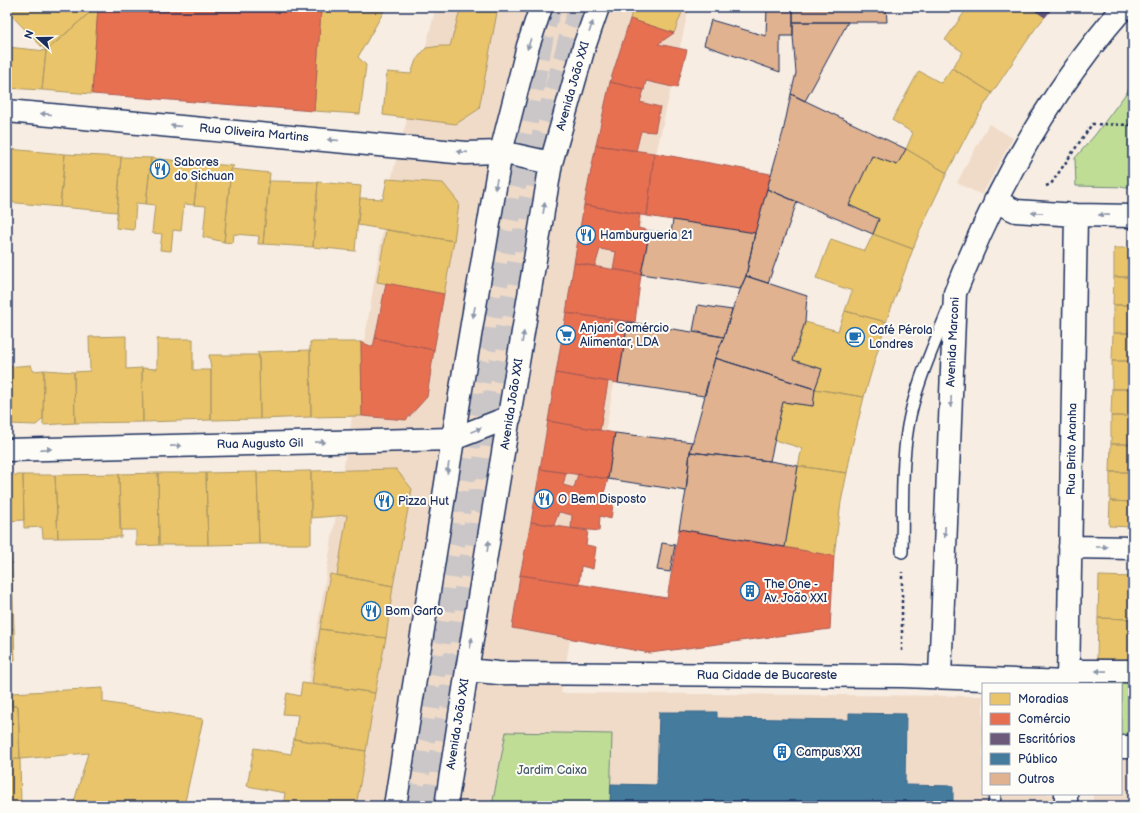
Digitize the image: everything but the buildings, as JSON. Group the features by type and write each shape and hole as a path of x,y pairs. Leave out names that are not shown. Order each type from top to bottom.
{"street":[{"path":"395,806 453,439 501,152 528,46 541,7"},
{"name":"Avenida João XXI","path":"446,806 551,163 582,54 598,7"},
{"name":"Avenida Marconi","path":"940,677 955,293 972,250 1020,153 1080,62 1124,7"},
{"name":"Rua Oliveira Martins","path":"7,111 466,152 501,152 551,163"},
{"path":"995,201 1016,212 1133,216"},
{"name":"Rua Brito Aranha","path":"1068,679 1076,215"},
{"name":"Rua Augusto Gil","path":"7,450 453,439 510,417"},
{"path":"1070,547 1133,548"},
{"name":"Rua Cidade de Bucareste","path":"467,670 498,673 902,676 940,677 997,682 1068,679 1133,672"},
{"path":"1122,747 1133,747"},
{"path":"1066,795 1066,806"}],"lane":[{"path":"902,552 903,470 908,425 924,372 955,293"},
{"path":"994,806 995,795"}],"path":[{"path":"1031,212 1031,201 1035,192 1051,184 1092,124 1133,125"},
{"path":"902,552 902,676"}],"shaded area":[{"path":"436,7 689,7 642,217 561,693 982,696 982,795 1076,795 1075,806 288,806 391,180"},
{"path":"989,124 1013,138 982,195 957,183"},
{"path":"1122,759 1133,759 1133,806 1093,806 1093,795 1122,795"}],"green space":[{"path":"1133,84 1133,187 1076,186 1075,158 1095,135"},
{"path":"1097,682 1133,683 1133,734 1122,734 1122,683"},
{"name":"Jardim Caixa","path":"506,732 612,734 610,806 492,806"}],"tunnel":[{"path":"433,806 494,393 539,149 571,33 580,7"},
{"path":"414,806 478,390 544,29 550,10"}],"place":[{"name":"Sabores do Sichuan","path":"160,169"},
{"name":"Hamburgueria 21","path":"586,235"},
{"name":"Anjani Comércio Alimentar, LDA","path":"566,335"},
{"name":"Café Pérola Londres","path":"855,337"},
{"name":"O Bem Disposto","path":"544,499"},
{"name":"Pizza Hut","path":"384,501"},
{"name":"The One - Av. João XXI","path":"750,591"},
{"name":"Bom Garfo","path":"371,611"},
{"name":"Campus XXI","path":"782,752"}]}
